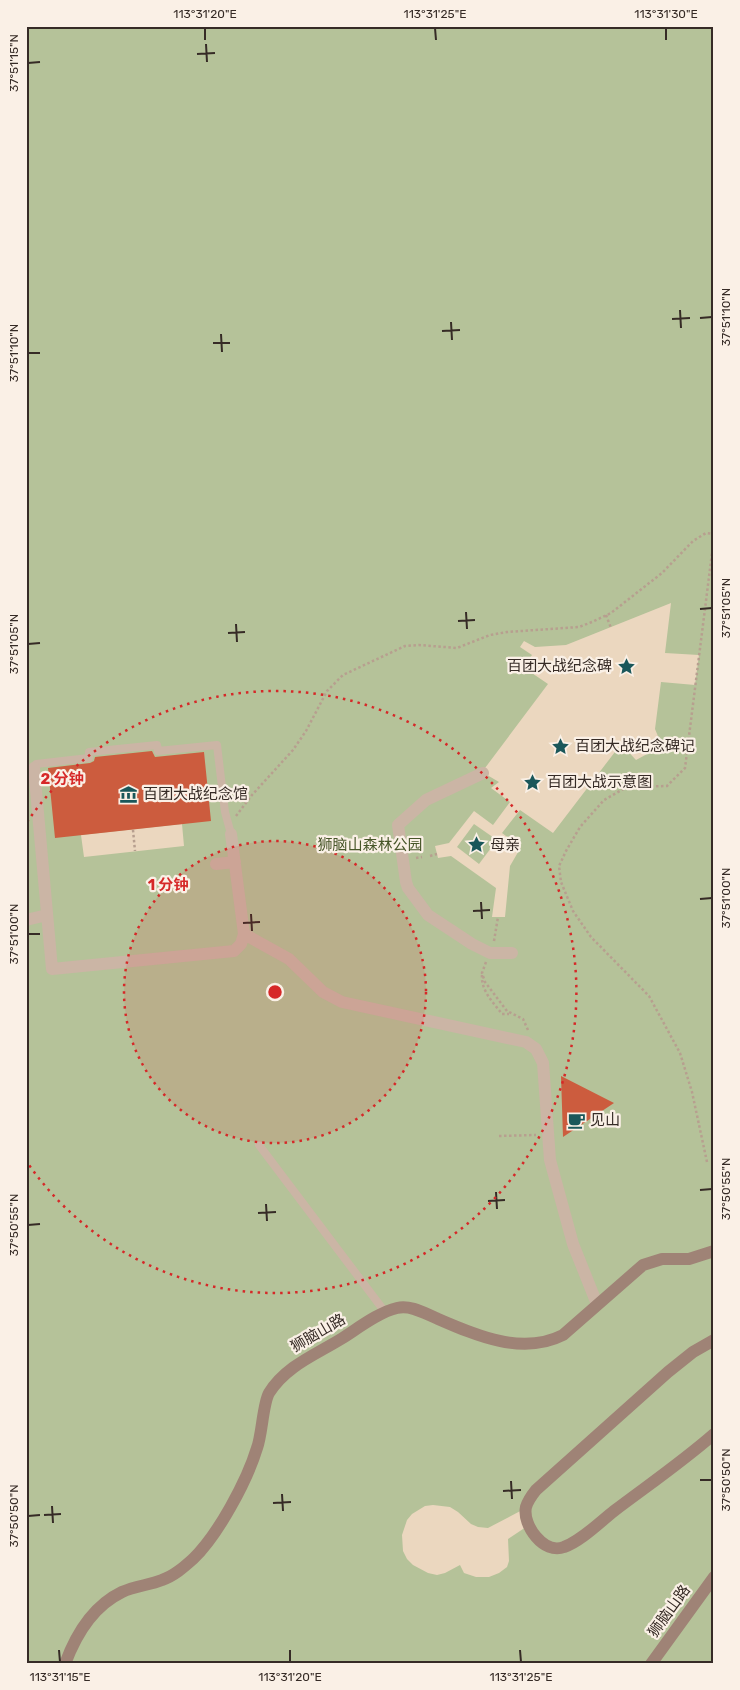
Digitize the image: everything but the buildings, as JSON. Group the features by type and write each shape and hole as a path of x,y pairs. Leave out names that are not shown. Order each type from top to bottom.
{"street":[{"path":"34,768 52,969 234,950 240,944 244,934 231,834"},
{"path":"483,773 426,800 398,825 405,876 408,888 428,915 472,944 490,953 512,953"},
{"path":"216,864 235,862"},
{"path":"26,920 47,915"},
{"path":"244,934 289,959 323,992 342,1002 526,1042 536,1049 543,1063 550,1160 573,1244 596,1304"},
{"name":"狮脑山路","path":"65,1664 77,1637 88,1619 104,1603 123,1591 164,1580 178,1572 204,1547 219,1525 248,1472 258,1448 268,1395 278,1381 292,1367 385,1312 403,1307 412,1308 491,1339 531,1344 553,1340 563,1335 596,1304 643,1265 662,1259 689,1259 714,1251"},
{"path":"714,1340 693,1352 668,1372 536,1490 526,1508 529,1524 534,1535 542,1543 551,1547 563,1548 682,1462 714,1434"},
{"name":"狮脑山路","path":"651,1664 714,1577"}],"lane":[{"path":"34,768 36,764 89,758 89,752 157,745 158,751 217,745 225,812 231,834"},
{"path":"259,1145 385,1312"}],"path":[{"path":"231,834 235,817 252,795 293,750 306,731 327,691 343,675 405,646 419,645 457,648 490,635 579,626 606,616 671,564 693,541 706,534 714,535 685,768 667,786 627,787 604,800 580,827 559,866 561,882 573,911 591,937 649,996 680,1053 692,1092 707,1162"},
{"path":"606,616 611,628"},
{"path":"133,830 135,851"},
{"path":"430,856 437,854"},
{"path":"416,858 422,857"},
{"path":"494,943 498,917"},
{"path":"482,973 481,985 492,1002 502,1014 511,1014"},
{"path":"485,982 507,1010"},
{"path":"499,1136 548,1134"}],"green space":[{"name":"狮脑山森林公园","path":"26,26 714,26 714,1664 26,1664"}],"shaded area":[{"path":"671,603 665,653 699,655 695,685 661,682 655,729 662,746 636,760 621,744 553,833 520,810 502,833 521,847 510,866 505,917 492,917 496,888 451,856 438,858 435,846 449,843 474,811 493,825 510,802 491,788 499,782 482,772 548,684 523,667 532,655 520,647 524,641 535,647 566,645","holes":["474,824 497,840 479,864 457,847"]},
{"path":"182,824 184,846 84,857 81,835"},
{"path":"425,1506 450,1507 471,1524 488,1528 526,1508 529,1525 508,1539 509,1561 507,1567 499,1573 489,1577 476,1577 464,1573 460,1565 437,1575 428,1573 413,1565 407,1559 403,1551 402,1535 407,1520 412,1514"}],"place":[{"name":"百团大战纪念碑","path":"626,666"},
{"name":"百团大战纪念碑记","path":"561,746"},
{"name":"百团大战示意图","path":"533,782"},
{"name":"百团大战纪念馆","path":"129,794"},
{"name":"母亲","path":"476,845"},
{"name":"见山","path":"576,1120"}]}
